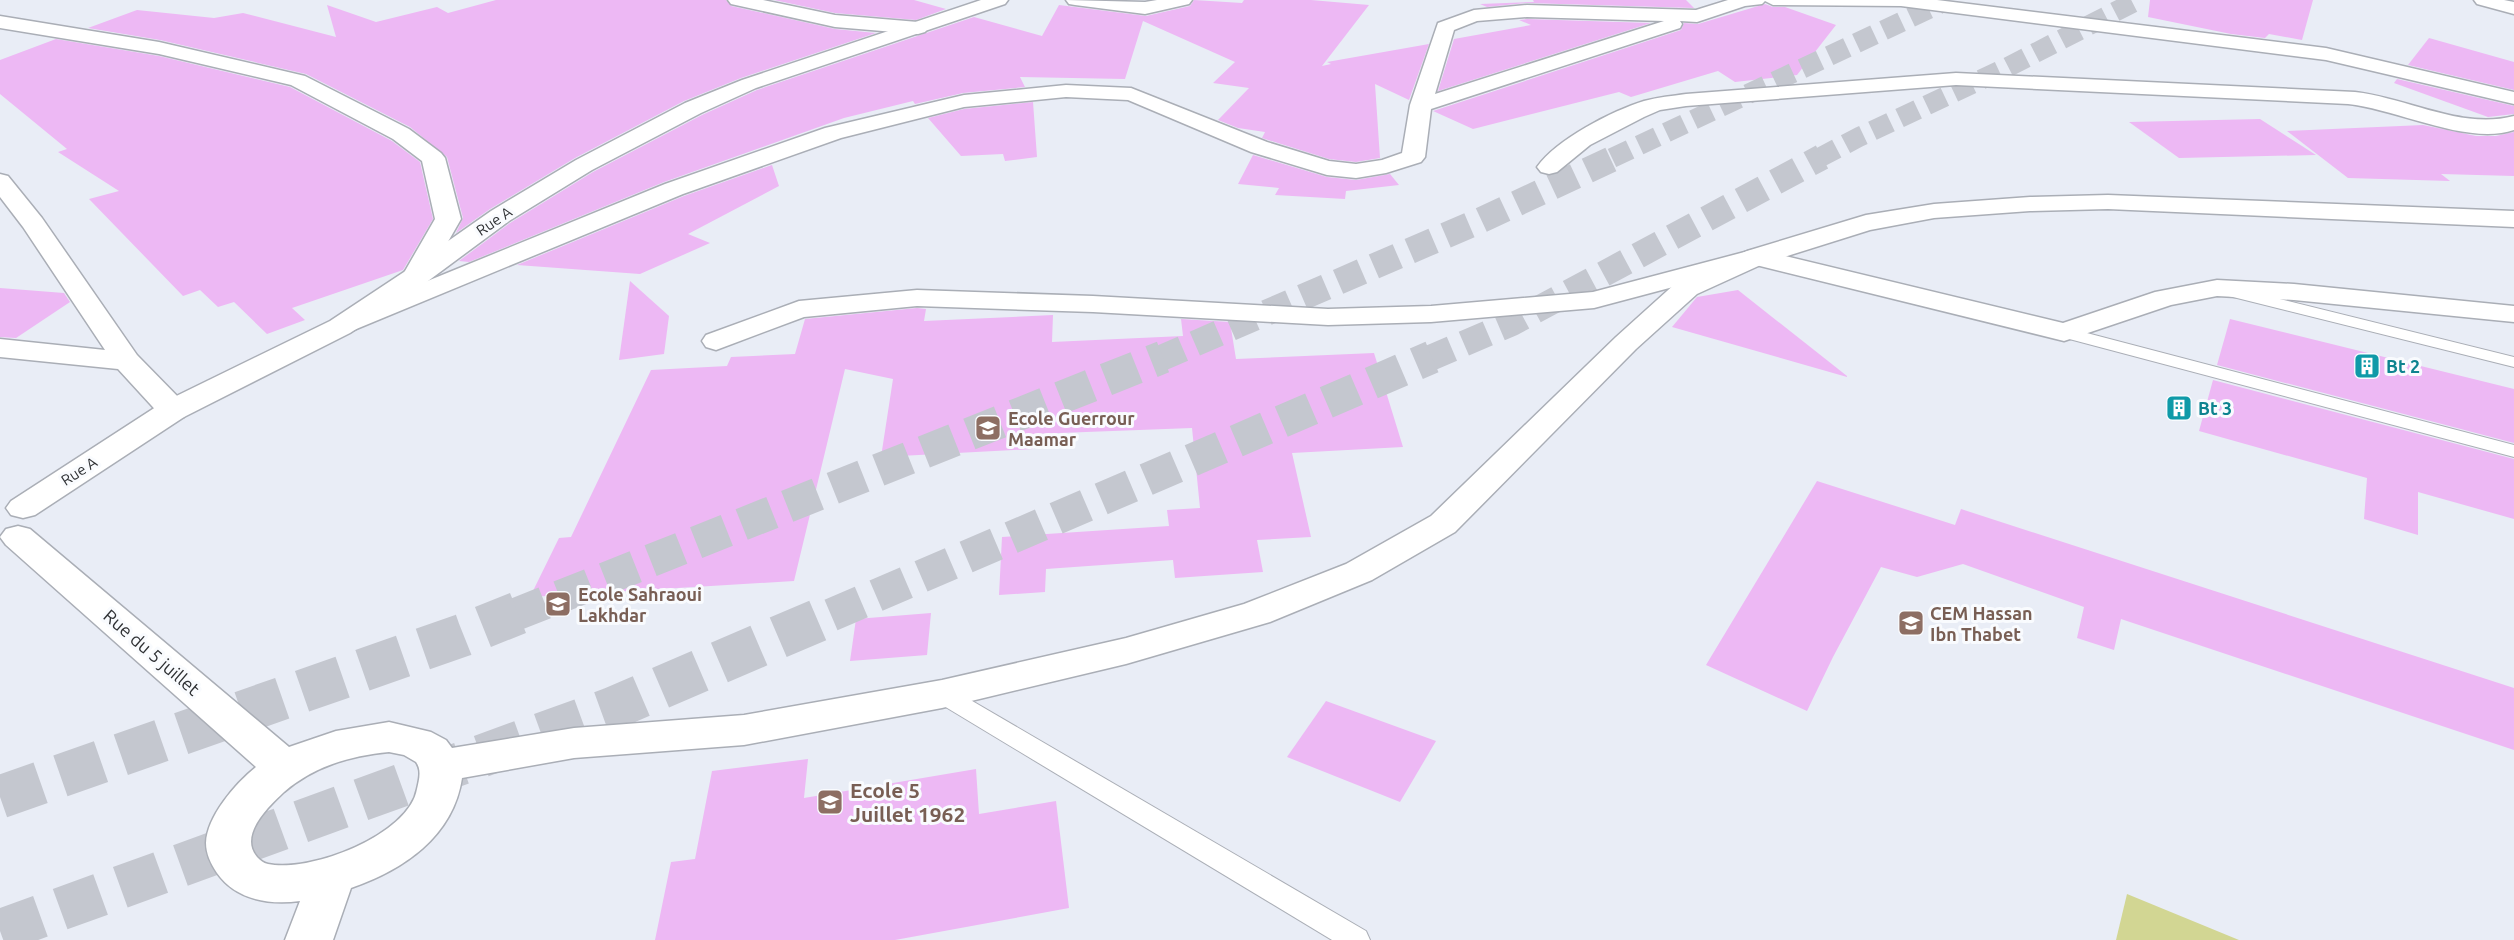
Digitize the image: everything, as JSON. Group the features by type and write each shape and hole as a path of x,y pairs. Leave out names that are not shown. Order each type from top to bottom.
{"street":[{"path":"737,0 835,21 918,28"},
{"name":"Rue A","path":"10,525 173,410 340,327 414,279 500,216 584,165 693,108 768,77 999,0"},
{"path":"1075,0 1145,8 1183,0"},
{"path":"1421,105 1743,1 1756,0"},
{"path":"1773,0 1902,1 2326,54 2514,98"},
{"path":"2482,0 2514,7"},
{"path":"2508,0 2514,7"},
{"path":"340,327 674,189 833,133 964,101 1066,91 1131,94 1259,147 1327,168 1356,171 1386,166 1413,157 1421,105 1445,27 1474,16 1527,12 1697,16"},
{"path":"0,22 159,48 298,80 401,134 433,158 448,219 414,279"},
{"path":"1549,167 1570,150 1611,125 1651,106 1686,100 1956,79 2341,97 2366,99 2472,126 2507,127 2514,123"},
{"path":"0,181 33,223 127,361 173,410"},
{"path":"716,341 799,309 916,298 1093,304 1328,317 1443,313 1594,300 1756,257 1866,223 1934,211 2030,204 2108,202 2514,219"},
{"path":"441,766 574,743 744,730 942,694 1126,651 1257,613 1359,572 1443,524 1617,351 1687,288 1756,257 2064,332 2165,298 2217,288 2294,292 2514,314"},
{"path":"0,348 127,361"},
{"name":"Rue du 5 juillet","path":"10,525 285,768"},
{"path":"389,737 417,742 435,754 441,766 441,789 429,814 404,839 371,862 332,878 279,885 250,878 232,862 228,840 237,815 256,791 285,768 320,751 356,739 389,737"},
{"path":"309,940 332,878"}],"lane":[{"path":"2217,288 2514,362"},
{"path":"2064,332 2514,451"},
{"path":"942,694 1356,940"}],"green space":[{"path":"2127,894 2239,940 2116,940"}],"building":[{"path":"496,0 726,0 731,6 835,29 876,33 741,78 684,101 575,158 490,209 456,233 463,218 447,157 410,127 306,74 160,40 88,28 137,10 214,18 243,13 336,37 327,5 376,22 437,7 448,13"},
{"path":"774,0 914,0 946,9 916,20 835,13"},
{"path":"1194,0 1242,3 1244,0 1311,0 1369,5 1322,66 1331,64 1327,62 1429,44 1409,100 1375,84 1380,158 1356,162 1329,159 1262,138 1265,132 1238,128 1218,120 1249,88 1213,83 1235,62 1143,21 1125,79 1020,77 1025,87 963,93 915,104 913,101 844,118 664,182 469,262 459,261 510,223 593,172 702,115 757,90 974,17 1042,36 1059,5 1146,16 1190,6"},
{"path":"1533,0 1686,0 1694,8 1527,3 1487,7 1480,4 1534,2"},
{"path":"2150,0 2313,0 2302,40 2269,34 2265,38 2231,34 2148,17"},
{"path":"1765,4 1785,7 1836,25 1797,75 1735,82 1718,71 1631,97 1619,92 1473,129 1433,111 1681,30 1684,23 1698,24"},
{"path":"1519,20 1651,23 1438,91 1454,39 1531,25"},
{"path":"2429,38 2514,62 2514,90 2408,65"},
{"path":"56,39 159,56 290,87 392,141 420,162 433,219 403,270 292,308 305,320 267,334 234,302 218,307 200,290 183,296 89,199 119,191 58,152 67,149 0,94 0,60"},
{"path":"2397,79 2514,106 2514,114 2488,117 2394,83"},
{"path":"1033,102 1037,157 1005,161 1003,154 961,156 928,118 964,109"},
{"path":"2260,119 2316,155 2179,158 2129,122"},
{"path":"2423,125 2476,136 2496,136 2514,132 2514,176 2441,174 2450,181 2348,178 2287,131"},
{"path":"1253,155 1327,177 1356,180 1390,174 1399,185 1346,191 1345,199 1275,195 1279,188 1238,184"},
{"path":"772,165 779,186 688,234 710,243 640,274 517,265 684,196"},
{"path":"630,281 669,316 664,354 619,360"},
{"path":"0,288 64,293 70,302 16,338 0,337"},
{"path":"1738,290 1847,377 1672,327 1697,297"},
{"path":"926,309 924,321 1053,315 1052,342 1183,336 1181,319 1230,322 1236,359 1374,353 1403,447 1292,453 1311,537 1257,540 1263,572 1175,578 1173,560 1046,569 1045,592 999,595 1002,537 1169,526 1167,510 1200,508 1192,428 1033,434 1033,449 881,457 893,379 845,369 794,581 530,597 559,538 571,537 651,370 727,366 731,357 795,354 805,319"},
{"path":"2230,319 2514,389 2514,443 2217,365"},
{"path":"2213,380 2514,459 2514,519 2418,492 2418,535 2364,519 2367,478 2199,431"},
{"path":"1817,481 1955,525 1961,509 2514,688 2514,750 2121,619 2114,650 2077,638 2084,607 1963,564 1917,577 1881,567 1807,711 1706,665"},
{"path":"931,613 927,655 850,661 856,619"},
{"path":"1326,701 1436,741 1400,802 1287,757"},
{"path":"808,759 804,798 976,769 979,814 1056,801 1069,908 895,940 655,940 671,862 695,859 712,771"}],"tunnel":[{"path":"1612,158 1948,0"},
{"path":"1819,158 2008,67 2138,0"},
{"path":"1159,359 1477,222 1616,157"},
{"path":"1428,359 1512,323 1822,157"},
{"path":"514,615 1163,357"},
{"path":"831,615 1432,357"},
{"path":"0,797 463,635 518,613"},
{"path":"0,931 611,709 835,613"}],"place":[{"name":"Bt 2","path":"2367,366"},
{"name":"Bt 3","path":"2179,408"},
{"name":"Ecole Guerrour Maamar","path":"988,428"},
{"name":"Ecole Sahraoui Lakhdar","path":"558,604"},
{"name":"CEM Hassan Ibn Thabet","path":"1911,623"},
{"name":"Ecole 5 Juillet 1962","path":"830,802"}]}
